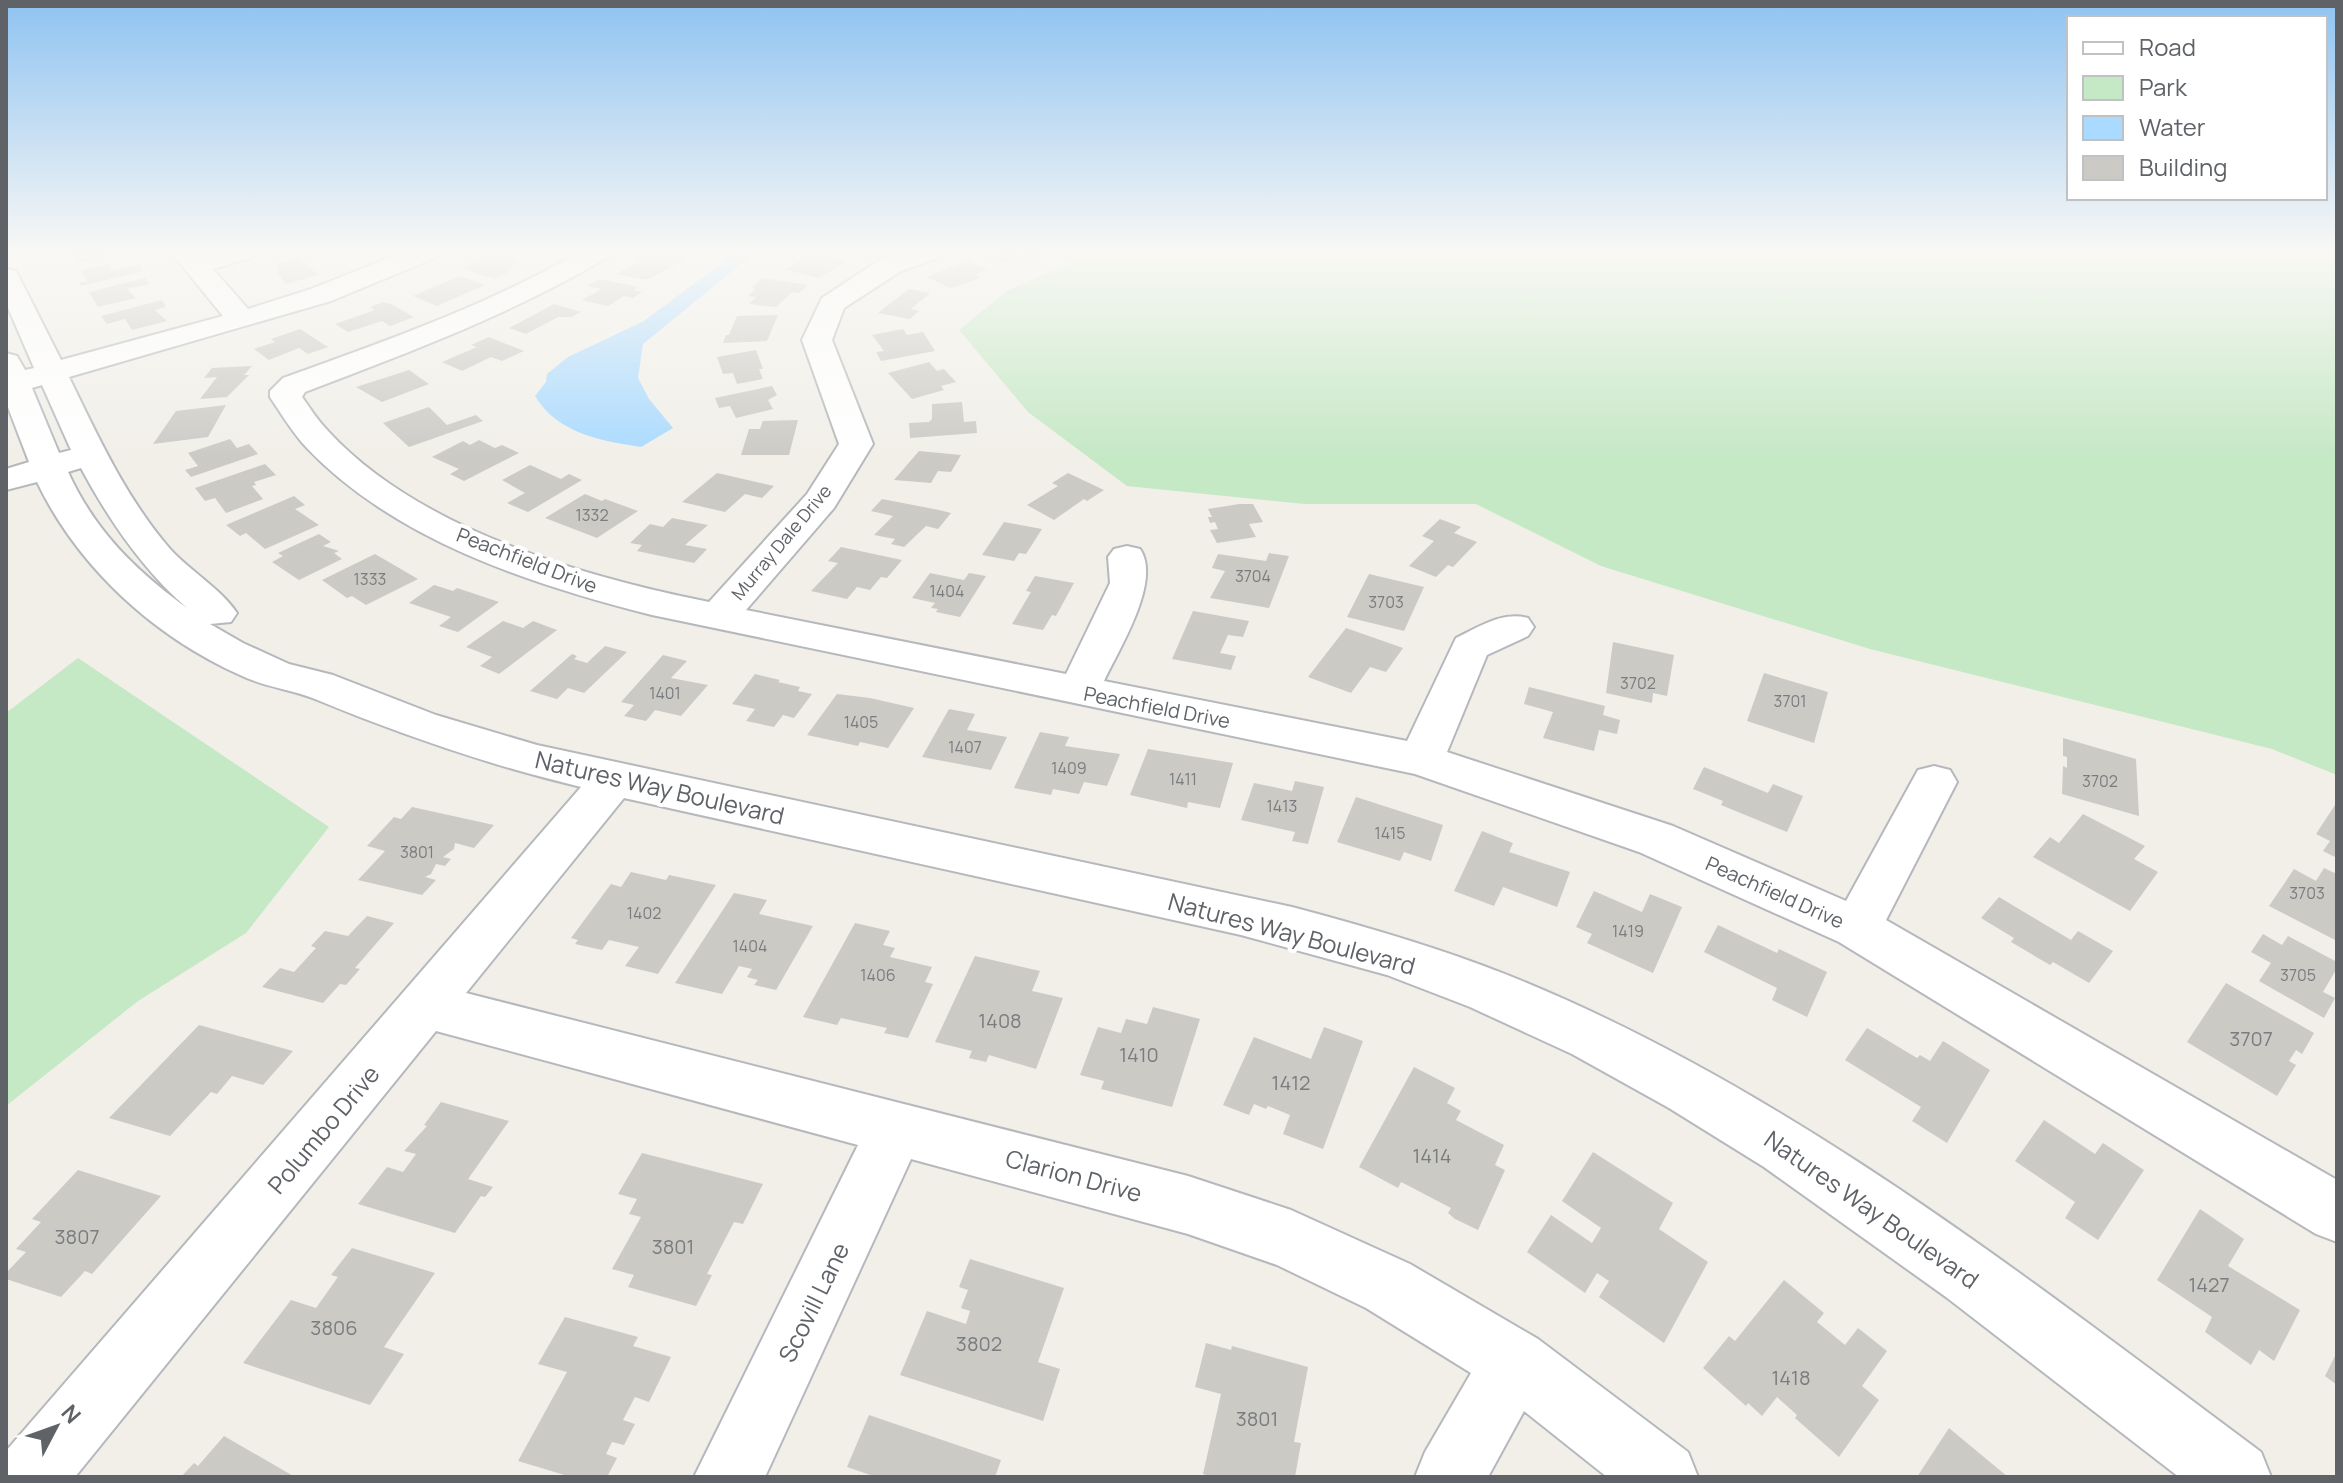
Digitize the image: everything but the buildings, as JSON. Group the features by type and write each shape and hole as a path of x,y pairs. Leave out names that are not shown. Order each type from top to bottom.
{"street":[{"name":"Natures Way Boulevard","path":"18,320 52,373 90,454 128,522 170,574 244,633 293,660 320,685"},
{"path":"10,372 52,373 241,320"},
{"name":"Peachfield Drive","path":"465,320 294,385 286,391 286,397 316,437 351,470 417,514 480,546 582,584 718,617 1421,760 1656,839 1857,928 2337,1213"},
{"name":"Murray Dale Drive","path":"718,617 821,500 856,444 817,340 825,320"},
{"name":"Natures Way Boulevard","path":"10,372 72,513 96,548 141,590 221,648 273,674 320,685 422,726 614,779 1197,905 1335,939 1482,989 1592,1038 1650,1068 1843,1184 2236,1477"},
{"path":"6,480 90,454"},
{"path":"1079,691 1129,583 1127,557"},
{"path":"1421,760 1470,647 1514,627"},
{"name":"Polumbo Drive","path":"30,1477 614,779"},
{"path":"1857,928 1934,782"},
{"name":"Clarion Drive","path":"427,1006 1188,1205 1291,1240 1388,1286 1515,1362 1663,1477"},
{"name":"Scovill Lane","path":"729,1477 897,1127"},
{"path":"1450,1477 1515,1362"}],"green space":[{"path":"971,320 2337,320 2337,775 2272,749 1870,649 1601,566 1476,504 1305,504 1127,486 1028,412 959,330"},
{"path":"78,658 329,827 246,933 138,1001 6,1106 6,713"}],"water":[{"path":"672,320 643,344 638,378 649,399 673,428 641,447 581,433 555,419 544,409 535,396 546,382 547,374 568,357 644,321"}]}
